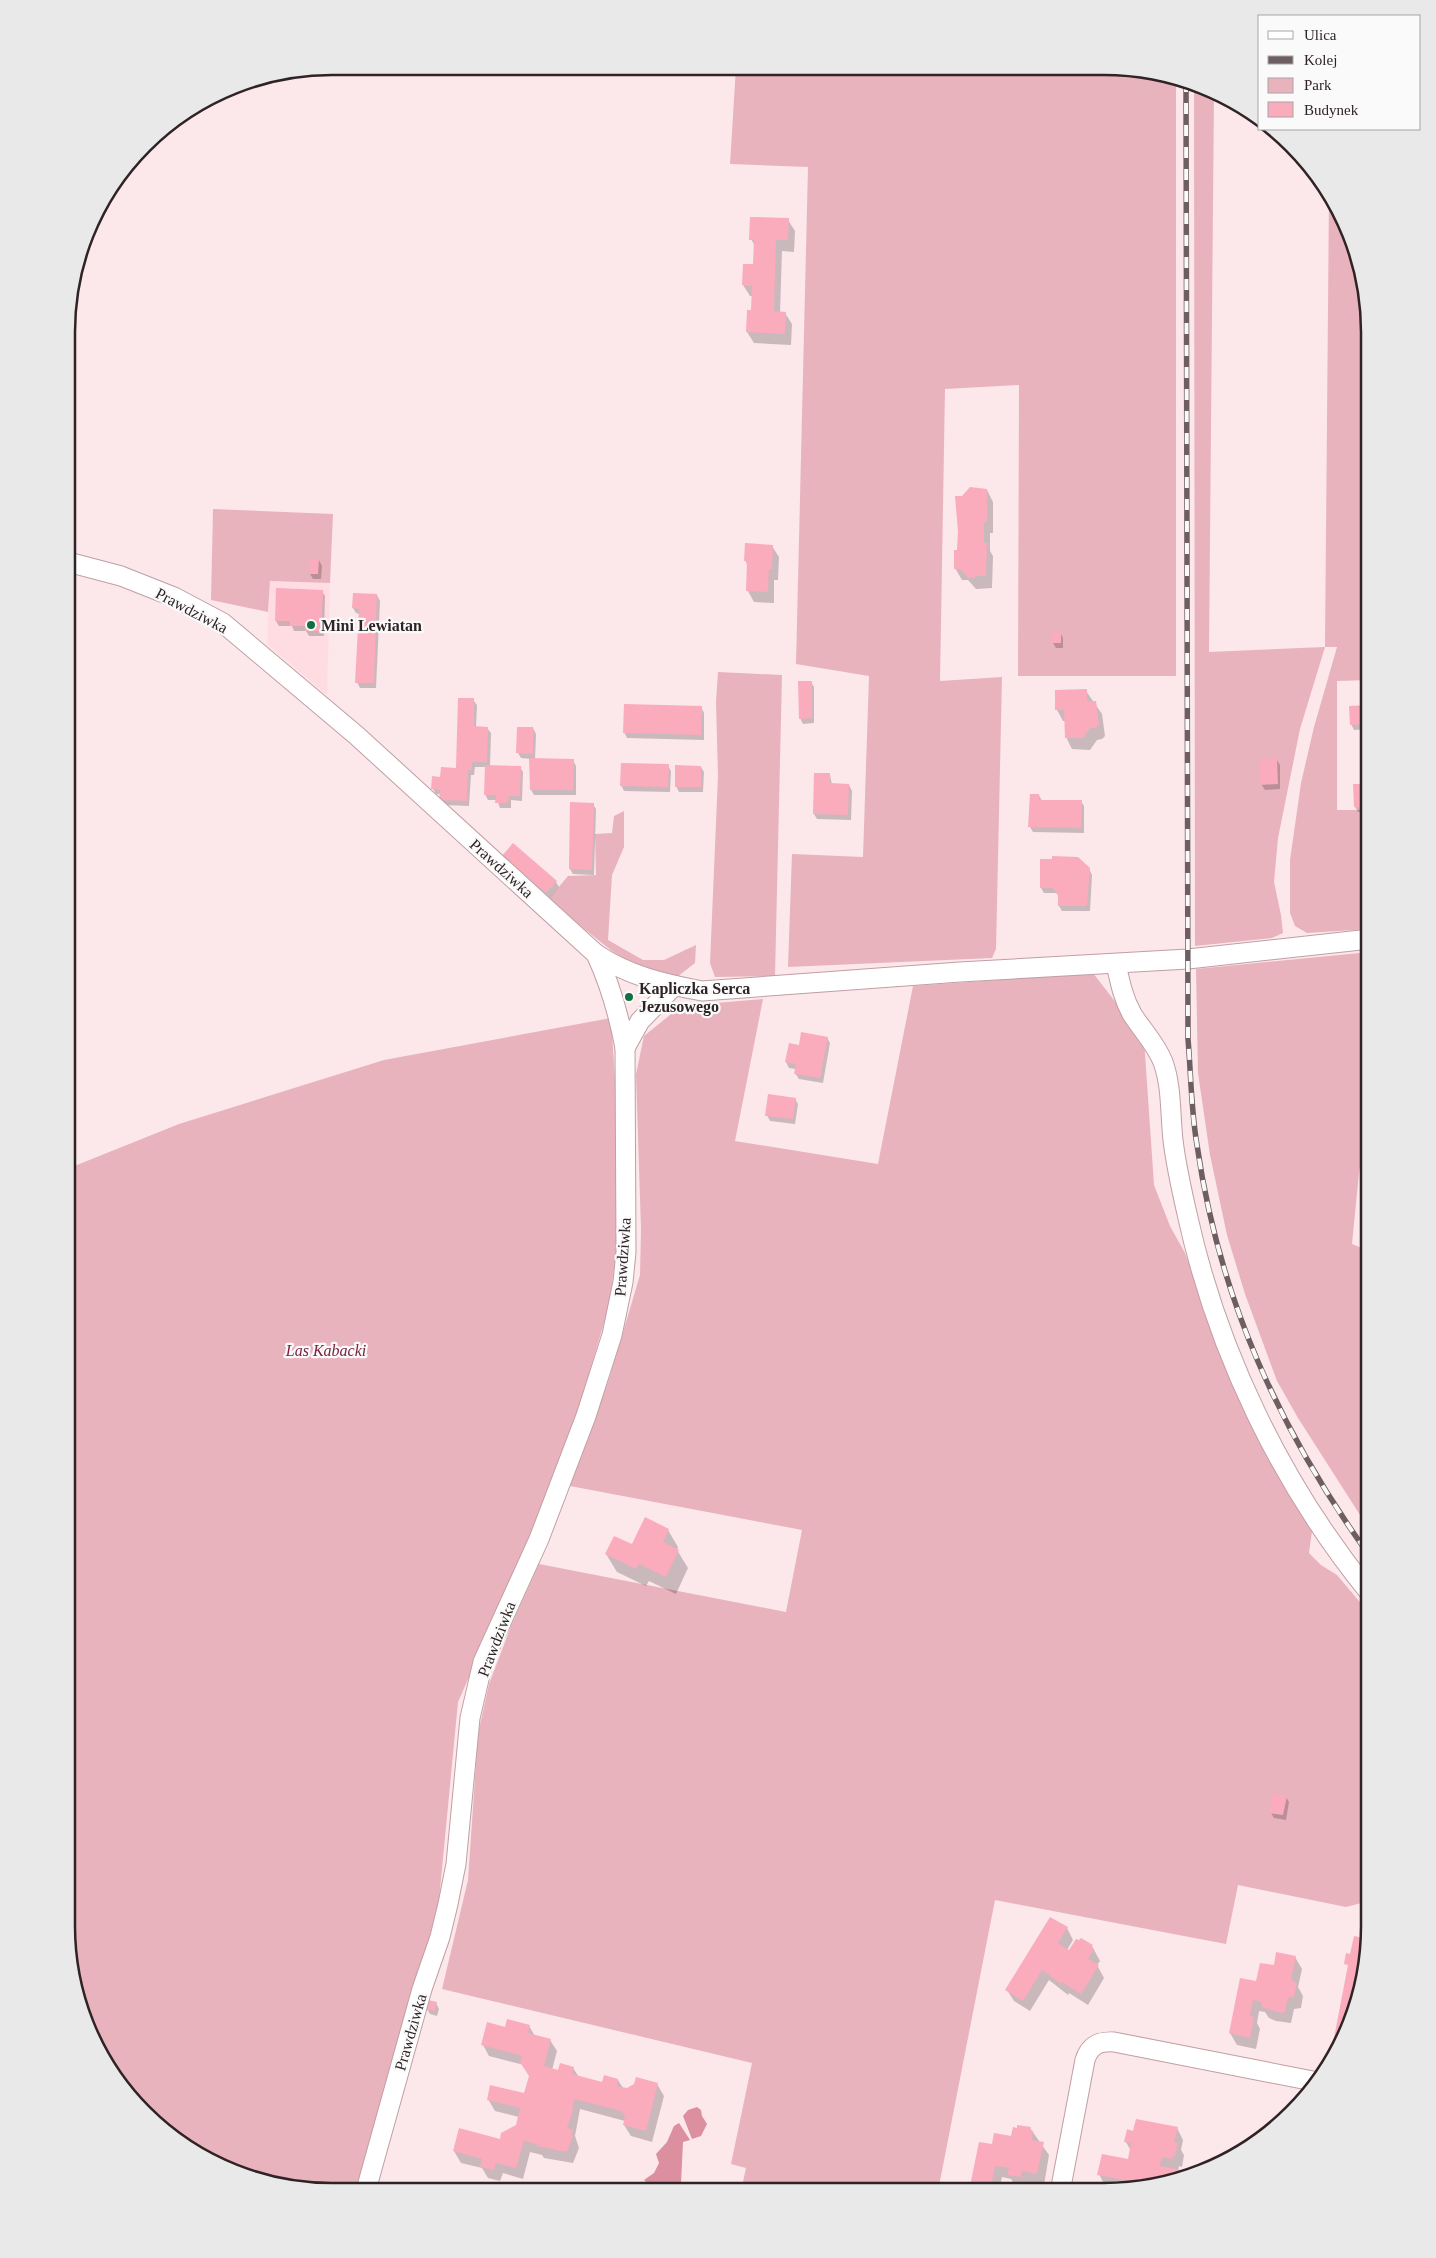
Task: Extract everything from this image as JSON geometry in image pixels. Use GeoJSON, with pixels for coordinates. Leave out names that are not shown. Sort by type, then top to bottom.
{"type":"FeatureCollection","features":[{"type":"Feature","properties":{"kind":"street","name":"Prawdziwka"},"geometry":{"type":"LineString","coordinates":[[75,564],[121,576],[174,597],[223,623],[356,735],[596,954],[606,974],[625,1048],[626,1252],[623,1282],[612,1335],[586,1416],[539,1539],[483,1662],[470,1718],[456,1864],[448,1904],[440,1938],[422,1989],[368,2183]]}},
{"type":"Feature","properties":{"kind":"street"},"geometry":{"type":"LineString","coordinates":[[596,954],[612,965],[633,974],[674,986],[702,991],[1009,969],[1188,959],[1361,940]]}},
{"type":"Feature","properties":{"kind":"street"},"geometry":{"type":"LineString","coordinates":[[1116,964],[1122,992],[1133,1014],[1150,1038],[1162,1061],[1170,1092],[1173,1140],[1182,1195],[1194,1246],[1241,1381],[1267,1434],[1298,1489],[1331,1542],[1361,1581]]}},
{"type":"Feature","properties":{"kind":"street"},"geometry":{"type":"LineString","coordinates":[[625,1048],[640,1021],[674,986]]}},
{"type":"Feature","properties":{"kind":"street"},"geometry":{"type":"LineString","coordinates":[[1062,2183],[1085,2060],[1087,2053],[1098,2043],[1114,2042],[1309,2080]]}},
{"type":"Feature","properties":{"kind":"shaded area"},"geometry":{"type":"Polygon","coordinates":[[[270,581],[330,583],[327,695],[267,644],[270,581]]]}},
{"type":"Feature","properties":{"kind":"shaded area"},"geometry":{"type":"Polygon","coordinates":[[[697,2107],[701,2110],[707,2124],[701,2136],[692,2139],[683,2116],[688,2110],[697,2107]]]}},
{"type":"Feature","properties":{"kind":"shaded area"},"geometry":{"type":"Polygon","coordinates":[[[679,2123],[690,2140],[683,2142],[681,2183],[647,2183],[644,2180],[654,2173],[659,2163],[656,2154],[667,2142],[674,2126],[679,2123]]]}},
{"type":"Feature","properties":{"kind":"green space"},"geometry":{"type":"Polygon","coordinates":[[[736,75],[1104,75],[1137,77],[1176,86],[1176,676],[1018,676],[1019,385],[945,389],[940,681],[1002,677],[996,949],[992,958],[788,967],[792,854],[863,857],[869,676],[796,664],[808,167],[730,164],[736,75]]]}},
{"type":"Feature","properties":{"kind":"green space"},"geometry":{"type":"Polygon","coordinates":[[[1194,92],[1214,100],[1209,652],[1325,647],[1300,729],[1278,838],[1274,882],[1283,933],[1272,938],[1195,946],[1194,92]]]}},
{"type":"Feature","properties":{"kind":"green space"},"geometry":{"type":"Polygon","coordinates":[[[1329,208],[1341,234],[1352,266],[1359,299],[1361,332],[1361,680],[1337,681],[1337,810],[1361,810],[1361,930],[1307,933],[1295,926],[1290,913],[1290,860],[1301,783],[1314,727],[1337,647],[1325,647],[1329,208]]]}},
{"type":"Feature","properties":{"kind":"green space"},"geometry":{"type":"Polygon","coordinates":[[[213,509],[333,514],[330,583],[270,581],[268,612],[211,600],[213,509]]]}},
{"type":"Feature","properties":{"kind":"green space"},"geometry":{"type":"Polygon","coordinates":[[[718,672],[782,675],[775,976],[715,977],[710,963],[718,776],[716,702],[718,672]]]}},
{"type":"Feature","properties":{"kind":"green space"},"geometry":{"type":"Polygon","coordinates":[[[624,811],[624,847],[612,875],[608,940],[643,960],[664,960],[696,945],[695,963],[677,977],[636,966],[612,951],[548,900],[568,876],[596,875],[595,834],[612,833],[614,816],[624,811]]]}},
{"type":"Feature","properties":{"kind":"green space"},"geometry":{"type":"Polygon","coordinates":[[[1361,953],[1361,1159],[1352,1244],[1361,1248],[1361,1516],[1298,1418],[1277,1381],[1245,1294],[1227,1235],[1210,1155],[1198,1073],[1196,969],[1361,953]]]}},
{"type":"Feature","properties":{"kind":"green space"},"geometry":{"type":"Polygon","coordinates":[[[1093,973],[1144,1039],[1154,1185],[1170,1226],[1185,1253],[1238,1396],[1253,1428],[1312,1531],[1309,1553],[1321,1565],[1337,1575],[1361,1604],[1361,1903],[1346,1907],[1238,1885],[1226,1944],[995,1900],[940,2183],[743,2183],[746,2168],[731,2164],[752,2063],[442,1989],[468,1880],[478,1734],[489,1684],[511,1626],[539,1564],[786,1612],[802,1530],[570,1486],[610,1376],[640,1275],[641,1229],[636,1074],[644,1036],[681,1006],[763,999],[735,1141],[878,1164],[913,986],[1093,973]]]}},
{"type":"Feature","properties":{"kind":"green space","name":"Las Kabacki"},"geometry":{"type":"Polygon","coordinates":[[[611,1018],[623,1202],[609,1306],[559,1474],[458,1702],[439,1900],[366,2183],[299,2181],[266,2174],[218,2156],[189,2140],[150,2108],[118,2069],[109,2054],[89,2008],[80,1976],[75,1926],[75,1166],[179,1124],[384,1060],[611,1018]]]}},
{"type":"Feature","properties":{"kind":"building"},"geometry":{"type":"Polygon","coordinates":[[[750,217],[789,218],[788,240],[776,240],[774,311],[786,312],[785,334],[746,332],[747,310],[751,310],[752,286],[742,285],[743,264],[753,264],[754,240],[749,240],[750,217]]]}},
{"type":"Feature","properties":{"kind":"building"},"geometry":{"type":"Polygon","coordinates":[[[970,487],[987,489],[987,522],[984,522],[984,543],[987,543],[986,576],[976,576],[974,578],[968,578],[960,569],[954,569],[954,550],[957,550],[958,532],[955,496],[962,496],[970,487]]]}},
{"type":"Feature","properties":{"kind":"building"},"geometry":{"type":"Polygon","coordinates":[[[745,543],[773,545],[772,569],[769,569],[768,592],[746,591],[747,561],[744,561],[745,543]]]}},
{"type":"Feature","properties":{"kind":"building"},"geometry":{"type":"Polygon","coordinates":[[[310,559],[319,559],[318,574],[309,574],[310,559]]]}},
{"type":"Feature","properties":{"kind":"building"},"geometry":{"type":"Polygon","coordinates":[[[276,588],[323,590],[321,631],[305,631],[305,626],[290,626],[290,621],[275,621],[276,588]]]}},
{"type":"Feature","properties":{"kind":"building"},"geometry":{"type":"Polygon","coordinates":[[[353,593],[377,594],[374,683],[355,683],[359,609],[352,608],[353,593]]]}},
{"type":"Feature","properties":{"kind":"building"},"geometry":{"type":"Polygon","coordinates":[[[1052,631],[1061,631],[1061,643],[1052,643],[1052,631]]]}},
{"type":"Feature","properties":{"kind":"building"},"geometry":{"type":"Polygon","coordinates":[[[798,681],[812,681],[812,718],[799,719],[798,681]]]}},
{"type":"Feature","properties":{"kind":"building"},"geometry":{"type":"Polygon","coordinates":[[[1087,689],[1087,701],[1096,701],[1099,724],[1096,728],[1090,728],[1083,738],[1065,738],[1064,710],[1055,710],[1055,690],[1087,689]]]}},
{"type":"Feature","properties":{"kind":"building"},"geometry":{"type":"Polygon","coordinates":[[[458,698],[474,698],[474,726],[488,727],[487,762],[472,762],[472,770],[468,770],[467,801],[439,800],[440,790],[431,789],[432,776],[440,777],[441,767],[456,768],[458,698]]]}},
{"type":"Feature","properties":{"kind":"building"},"geometry":{"type":"Polygon","coordinates":[[[624,704],[702,706],[701,735],[623,733],[624,704]]]}},
{"type":"Feature","properties":{"kind":"building"},"geometry":{"type":"Polygon","coordinates":[[[1361,705],[1361,724],[1350,725],[1349,706],[1361,705]]]}},
{"type":"Feature","properties":{"kind":"building"},"geometry":{"type":"Polygon","coordinates":[[[517,727],[533,727],[533,754],[516,753],[517,727]]]}},
{"type":"Feature","properties":{"kind":"building"},"geometry":{"type":"Polygon","coordinates":[[[529,758],[574,759],[573,790],[530,790],[529,758]]]}},
{"type":"Feature","properties":{"kind":"building"},"geometry":{"type":"Polygon","coordinates":[[[1277,758],[1278,784],[1260,785],[1260,759],[1277,758]]]}},
{"type":"Feature","properties":{"kind":"building"},"geometry":{"type":"Polygon","coordinates":[[[621,763],[669,764],[668,787],[620,786],[621,763]]]}},
{"type":"Feature","properties":{"kind":"building"},"geometry":{"type":"Polygon","coordinates":[[[485,765],[521,766],[520,796],[509,796],[508,803],[495,803],[496,795],[484,795],[485,765]]]}},
{"type":"Feature","properties":{"kind":"building"},"geometry":{"type":"Polygon","coordinates":[[[675,765],[701,766],[701,787],[675,787],[675,765]]]}},
{"type":"Feature","properties":{"kind":"building"},"geometry":{"type":"Polygon","coordinates":[[[814,773],[830,773],[830,783],[849,784],[848,815],[813,814],[814,773]]]}},
{"type":"Feature","properties":{"kind":"building"},"geometry":{"type":"Polygon","coordinates":[[[1353,784],[1361,784],[1361,807],[1354,807],[1353,784]]]}},
{"type":"Feature","properties":{"kind":"building"},"geometry":{"type":"Polygon","coordinates":[[[1030,794],[1039,794],[1039,800],[1082,800],[1081,828],[1028,827],[1030,794]]]}},
{"type":"Feature","properties":{"kind":"building"},"geometry":{"type":"Polygon","coordinates":[[[570,802],[594,803],[592,870],[569,869],[570,802]]]}},
{"type":"Feature","properties":{"kind":"building"},"geometry":{"type":"Polygon","coordinates":[[[513,843],[557,881],[546,893],[502,856],[513,843]]]}},
{"type":"Feature","properties":{"kind":"building"},"geometry":{"type":"Polygon","coordinates":[[[1052,856],[1078,857],[1090,868],[1087,906],[1058,906],[1058,894],[1052,888],[1040,888],[1040,859],[1052,859],[1052,856]]]}},
{"type":"Feature","properties":{"kind":"building"},"geometry":{"type":"Polygon","coordinates":[[[801,1032],[828,1037],[820,1078],[794,1074],[796,1064],[785,1062],[789,1043],[799,1045],[801,1032]]]}},
{"type":"Feature","properties":{"kind":"building"},"geometry":{"type":"Polygon","coordinates":[[[768,1094],[796,1098],[793,1119],[765,1116],[768,1094]]]}},
{"type":"Feature","properties":{"kind":"building"},"geometry":{"type":"Polygon","coordinates":[[[645,1517],[669,1529],[663,1542],[679,1550],[666,1577],[639,1564],[636,1569],[605,1554],[614,1536],[632,1544],[645,1517]]]}},
{"type":"Feature","properties":{"kind":"building"},"geometry":{"type":"Polygon","coordinates":[[[1273,1793],[1287,1796],[1283,1815],[1269,1813],[1273,1793]]]}},
{"type":"Feature","properties":{"kind":"building"},"geometry":{"type":"Polygon","coordinates":[[[1050,1917],[1068,1927],[1058,1943],[1069,1950],[1076,1939],[1079,1940],[1081,1938],[1093,1945],[1091,1947],[1094,1949],[1088,1959],[1099,1965],[1081,1994],[1062,1982],[1061,1984],[1042,1970],[1023,2001],[1005,1990],[1050,1917]]]}},
{"type":"Feature","properties":{"kind":"building"},"geometry":{"type":"Polygon","coordinates":[[[1354,1936],[1360,1937],[1359,1959],[1352,1992],[1333,2041],[1348,1965],[1344,1964],[1346,1953],[1350,1954],[1354,1936]]]}},
{"type":"Feature","properties":{"kind":"building"},"geometry":{"type":"Polygon","coordinates":[[[1276,1952],[1296,1956],[1291,1980],[1297,1983],[1294,1997],[1288,1998],[1285,2012],[1282,2013],[1261,2007],[1262,2002],[1253,2000],[1250,2016],[1254,2017],[1250,2038],[1229,2033],[1240,1978],[1256,1981],[1260,1963],[1274,1965],[1276,1952]]]}},
{"type":"Feature","properties":{"kind":"building"},"geometry":{"type":"Polygon","coordinates":[[[428,2000],[437,2002],[435,2011],[426,2009],[428,2000]]]}},
{"type":"Feature","properties":{"kind":"building"},"geometry":{"type":"Polygon","coordinates":[[[507,2019],[530,2025],[528,2033],[551,2039],[544,2066],[558,2070],[560,2063],[574,2067],[572,2074],[602,2082],[604,2075],[618,2079],[617,2086],[627,2088],[634,2084],[636,2077],[658,2083],[646,2131],[623,2125],[625,2117],[621,2111],[574,2099],[572,2114],[567,2128],[573,2130],[571,2135],[573,2136],[567,2152],[536,2146],[537,2144],[524,2141],[516,2168],[496,2163],[494,2170],[480,2167],[482,2159],[453,2151],[459,2128],[500,2139],[501,2133],[516,2125],[520,2108],[487,2100],[490,2085],[524,2093],[529,2076],[520,2062],[522,2056],[481,2045],[487,2022],[505,2027],[507,2019]]]}},
{"type":"Feature","properties":{"kind":"building"},"geometry":{"type":"Polygon","coordinates":[[[1136,2119],[1178,2127],[1174,2142],[1178,2143],[1175,2156],[1173,2155],[1172,2159],[1162,2157],[1160,2166],[1181,2171],[1154,2178],[1130,2181],[1097,2175],[1102,2154],[1128,2159],[1131,2143],[1124,2142],[1127,2129],[1133,2131],[1136,2119]]]}},
{"type":"Feature","properties":{"kind":"building"},"geometry":{"type":"Polygon","coordinates":[[[1017,2125],[1031,2127],[1030,2130],[1033,2131],[1032,2140],[1044,2142],[1037,2174],[1022,2171],[1021,2177],[1007,2175],[1009,2168],[995,2166],[992,2183],[971,2183],[979,2142],[992,2144],[994,2133],[1011,2136],[1013,2127],[1017,2128],[1017,2125]]]}},
{"type":"Feature","properties":{"kind":"railway"},"geometry":{"type":"LineString","coordinates":[[1186,89],[1188,1039],[1195,1132],[1207,1201],[1220,1256],[1237,1309],[1281,1411],[1307,1460],[1361,1543]]}},
{"type":"Feature","properties":{"kind":"place","name":"Mini Lewiatan"},"geometry":{"type":"Point","coordinates":[311,625]}},
{"type":"Feature","properties":{"kind":"place","name":"Kapliczka Serca Jezusowego"},"geometry":{"type":"Point","coordinates":[629,997]}}]}
